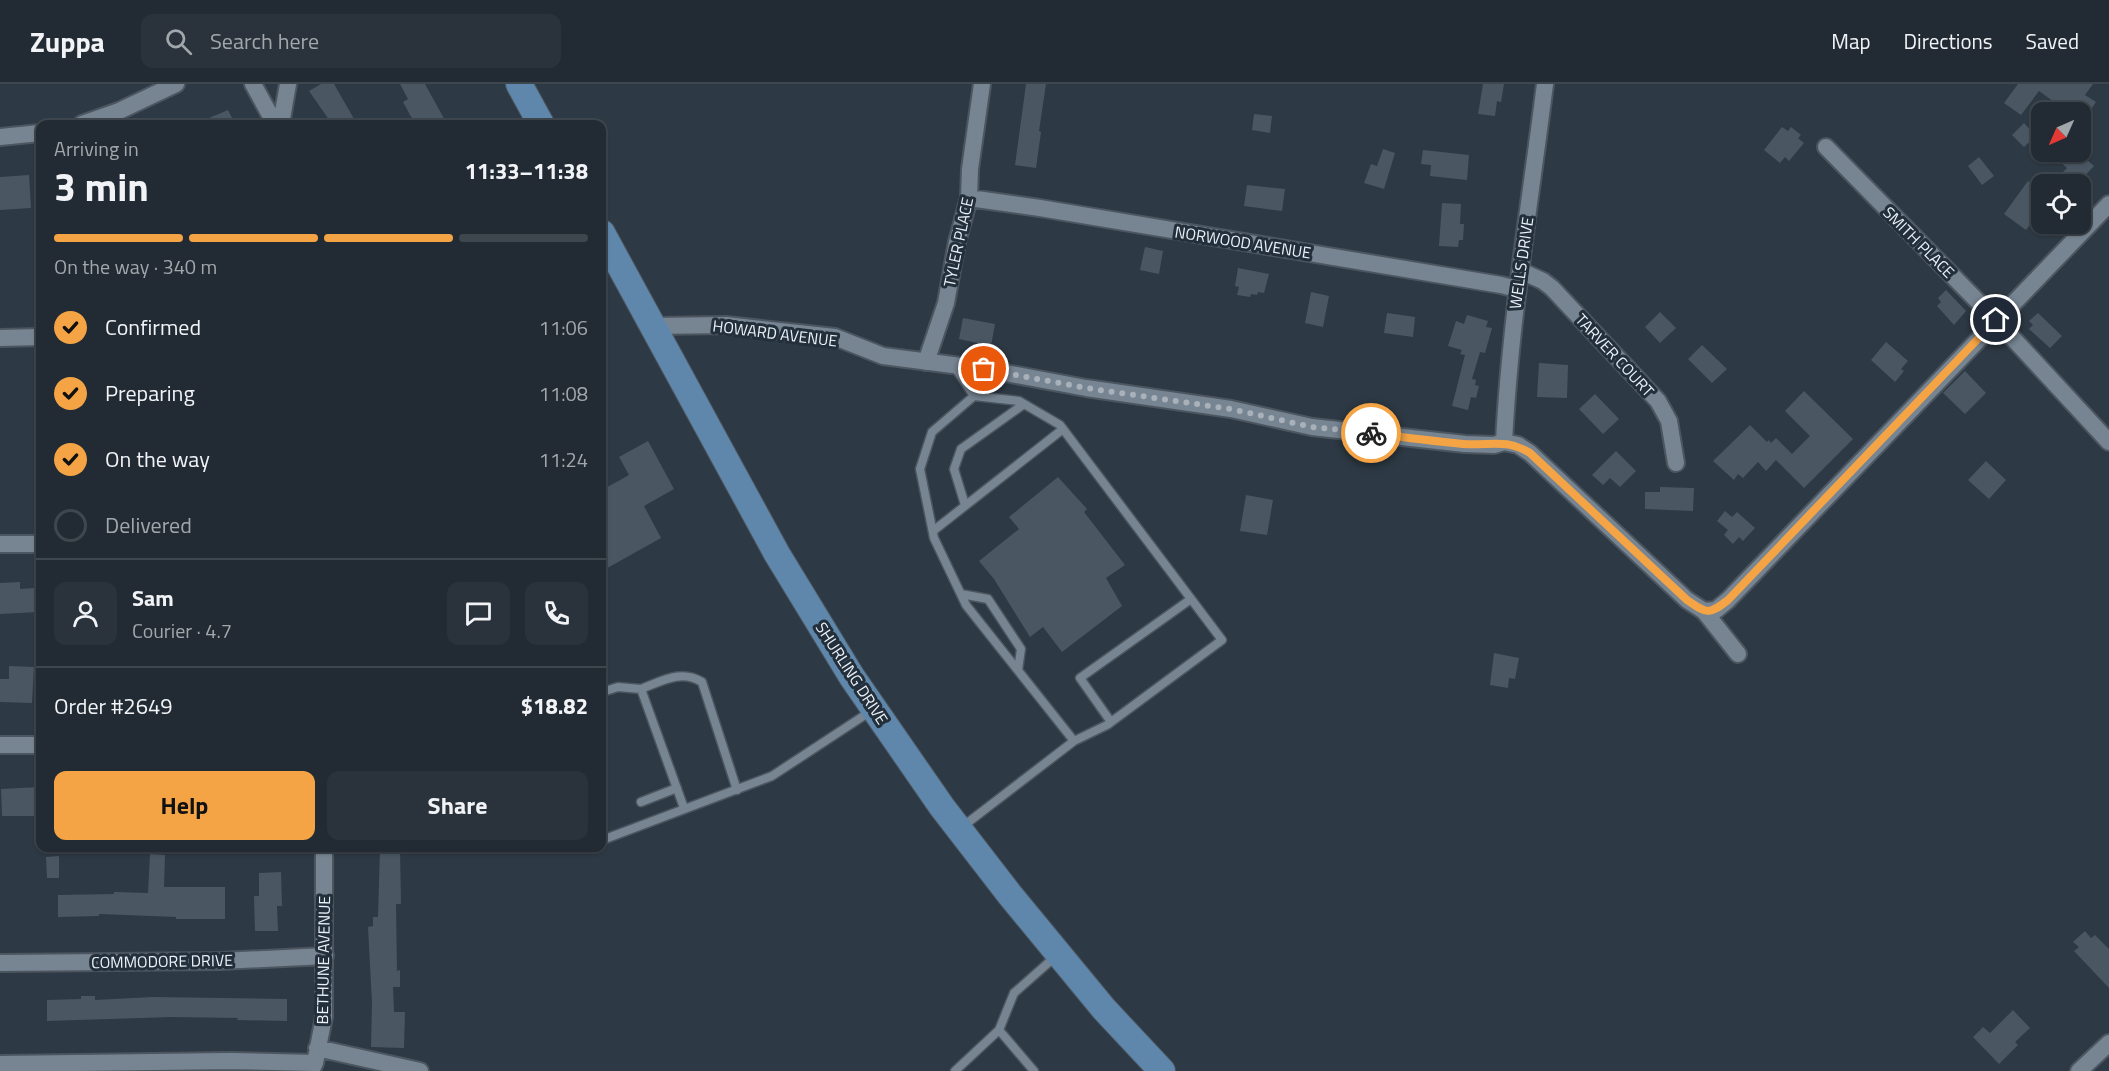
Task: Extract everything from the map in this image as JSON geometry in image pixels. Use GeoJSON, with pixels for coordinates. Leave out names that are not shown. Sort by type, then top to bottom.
{"type":"FeatureCollection","features":[{"type":"Feature","properties":{"kind":"main road"},"geometry":{"type":"LineString","coordinates":[[519,84],[537,120]]}},
{"type":"Feature","properties":{"kind":"main road","name":"SHURLING DRIVE"},"geometry":{"type":"LineString","coordinates":[[606,240],[777,554],[852,677],[959,829],[1010,895],[1104,1009],[1162,1071]]}},
{"type":"Feature","properties":{"kind":"street"},"geometry":{"type":"LineString","coordinates":[[93,120],[119,111],[176,84]]}},
{"type":"Feature","properties":{"kind":"street"},"geometry":{"type":"LineString","coordinates":[[253,84],[273,120]]}},
{"type":"Feature","properties":{"kind":"street"},"geometry":{"type":"LineString","coordinates":[[282,120],[288,84]]}},
{"type":"Feature","properties":{"kind":"street","name":"TYLER PLACE"},"geometry":{"type":"LineString","coordinates":[[927,362],[946,303],[957,242],[969,198],[970,169],[982,84]]}},
{"type":"Feature","properties":{"kind":"street","name":"WELLS DRIVE"},"geometry":{"type":"LineString","coordinates":[[1504,442],[1517,289],[1545,84]]}},
{"type":"Feature","properties":{"kind":"street"},"geometry":{"type":"LineString","coordinates":[[0,137],[36,133]]}},
{"type":"Feature","properties":{"kind":"street","name":"SMITH PLACE"},"geometry":{"type":"LineString","coordinates":[[1826,147],[1996,320],[2109,442]]}},
{"type":"Feature","properties":{"kind":"street","name":"NORWOOD AVENUE"},"geometry":{"type":"LineString","coordinates":[[969,198],[1478,280],[1517,289]]}},
{"type":"Feature","properties":{"kind":"street"},"geometry":{"type":"LineString","coordinates":[[1704,612],[1716,610],[1728,600],[2109,204]]}},
{"type":"Feature","properties":{"kind":"street","name":"TARVER COURT"},"geometry":{"type":"LineString","coordinates":[[1521,271],[1543,281],[1552,288],[1658,400],[1669,421],[1676,463]]}},
{"type":"Feature","properties":{"kind":"street","name":"HOWARD AVENUE"},"geometry":{"type":"LineString","coordinates":[[653,326],[726,325],[835,337],[883,356],[1231,409],[1312,427],[1465,444],[1494,445],[1504,442],[1518,445],[1530,453],[1687,600],[1704,612],[1738,654]]}},
{"type":"Feature","properties":{"kind":"street"},"geometry":{"type":"LineString","coordinates":[[0,338],[36,337]]}},
{"type":"Feature","properties":{"kind":"street"},"geometry":{"type":"LineString","coordinates":[[0,544],[36,544]]}},
{"type":"Feature","properties":{"kind":"street"},"geometry":{"type":"LineString","coordinates":[[0,746],[36,745]]}},
{"type":"Feature","properties":{"kind":"street","name":"BETHUNE AVENUE"},"geometry":{"type":"LineString","coordinates":[[314,1060],[324,1017],[324,852]]}},
{"type":"Feature","properties":{"kind":"street","name":"COMMODORE DRIVE"},"geometry":{"type":"LineString","coordinates":[[0,963],[221,961],[325,956]]}},
{"type":"Feature","properties":{"kind":"street"},"geometry":{"type":"LineString","coordinates":[[2079,1071],[2109,1043]]}},
{"type":"Feature","properties":{"kind":"street"},"geometry":{"type":"LineString","coordinates":[[0,1064],[314,1060],[420,1071]]}},
{"type":"Feature","properties":{"kind":"lane"},"geometry":{"type":"LineString","coordinates":[[953,365],[974,396]]}},
{"type":"Feature","properties":{"kind":"lane"},"geometry":{"type":"LineString","coordinates":[[959,829],[1074,741],[1111,722],[1222,640],[1060,425],[1019,401],[974,396],[932,432],[920,469],[934,538],[966,605],[1074,741]]}},
{"type":"Feature","properties":{"kind":"lane"},"geometry":{"type":"LineString","coordinates":[[965,506],[954,469],[961,449],[1024,404]]}},
{"type":"Feature","properties":{"kind":"lane"},"geometry":{"type":"LineString","coordinates":[[933,531],[1063,429]]}},
{"type":"Feature","properties":{"kind":"lane"},"geometry":{"type":"LineString","coordinates":[[961,594],[988,599],[1021,649],[1018,670]]}},
{"type":"Feature","properties":{"kind":"lane"},"geometry":{"type":"LineString","coordinates":[[1111,722],[1080,678],[1191,599]]}},
{"type":"Feature","properties":{"kind":"lane"},"geometry":{"type":"LineString","coordinates":[[606,692],[618,687],[641,689],[682,675],[694,677],[702,682],[737,790]]}},
{"type":"Feature","properties":{"kind":"lane"},"geometry":{"type":"LineString","coordinates":[[641,689],[684,808]]}},
{"type":"Feature","properties":{"kind":"lane"},"geometry":{"type":"LineString","coordinates":[[606,838],[772,776],[874,709]]}},
{"type":"Feature","properties":{"kind":"lane"},"geometry":{"type":"LineString","coordinates":[[641,802],[677,788]]}},
{"type":"Feature","properties":{"kind":"lane"},"geometry":{"type":"LineString","coordinates":[[955,1071],[999,1030],[1014,993],[1058,954]]}},
{"type":"Feature","properties":{"kind":"lane"},"geometry":{"type":"LineString","coordinates":[[999,1030],[1034,1071]]}},
{"type":"Feature","properties":{"kind":"building"},"geometry":{"type":"Polygon","coordinates":[[[321,84],[334,84],[355,120],[329,120],[309,91],[321,84]]]}},
{"type":"Feature","properties":{"kind":"building"},"geometry":{"type":"Polygon","coordinates":[[[400,84],[425,84],[445,120],[413,120],[403,102],[408,99],[400,84]]]}},
{"type":"Feature","properties":{"kind":"building"},"geometry":{"type":"Polygon","coordinates":[[[1026,84],[1046,84],[1036,168],[1015,165],[1026,84]]]}},
{"type":"Feature","properties":{"kind":"building"},"geometry":{"type":"Polygon","coordinates":[[[1483,84],[1504,84],[1501,102],[1497,101],[1495,116],[1478,114],[1483,84]]]}},
{"type":"Feature","properties":{"kind":"building"},"geometry":{"type":"Polygon","coordinates":[[[2018,84],[2093,84],[2085,95],[2096,102],[2091,109],[2091,102],[2054,102],[2039,91],[2021,115],[2004,103],[2018,84]]]}},
{"type":"Feature","properties":{"kind":"building"},"geometry":{"type":"Polygon","coordinates":[[[228,110],[233,120],[204,120],[228,110]]]}},
{"type":"Feature","properties":{"kind":"building"},"geometry":{"type":"Polygon","coordinates":[[[1254,114],[1272,116],[1270,133],[1252,130],[1254,114]]]}},
{"type":"Feature","properties":{"kind":"building"},"geometry":{"type":"Polygon","coordinates":[[[2024,123],[2031,131],[2031,141],[2024,147],[2012,135],[2024,123]]]}},
{"type":"Feature","properties":{"kind":"building"},"geometry":{"type":"Polygon","coordinates":[[[1782,127],[1788,131],[1791,127],[1801,135],[1798,138],[1804,143],[1789,161],[1785,157],[1780,163],[1764,150],[1782,127]]]}},
{"type":"Feature","properties":{"kind":"building"},"geometry":{"type":"Polygon","coordinates":[[[1383,149],[1395,153],[1384,189],[1364,183],[1371,164],[1377,166],[1383,149]]]}},
{"type":"Feature","properties":{"kind":"building"},"geometry":{"type":"Polygon","coordinates":[[[1423,150],[1469,155],[1467,180],[1430,176],[1431,165],[1421,164],[1423,150]]]}},
{"type":"Feature","properties":{"kind":"building"},"geometry":{"type":"Polygon","coordinates":[[[1979,157],[1994,176],[1982,185],[1968,166],[1979,157]]]}},
{"type":"Feature","properties":{"kind":"building"},"geometry":{"type":"Polygon","coordinates":[[[2060,162],[2089,162],[2094,166],[2086,174],[2061,174],[2067,168],[2060,162]]]}},
{"type":"Feature","properties":{"kind":"building"},"geometry":{"type":"Polygon","coordinates":[[[29,175],[31,208],[0,210],[0,177],[29,175]]]}},
{"type":"Feature","properties":{"kind":"building"},"geometry":{"type":"Polygon","coordinates":[[[2028,181],[2031,183],[2031,223],[2026,230],[2004,214],[2028,181]]]}},
{"type":"Feature","properties":{"kind":"building"},"geometry":{"type":"Polygon","coordinates":[[[1247,185],[1285,189],[1282,211],[1244,206],[1247,185]]]}},
{"type":"Feature","properties":{"kind":"building"},"geometry":{"type":"Polygon","coordinates":[[[1442,203],[1461,204],[1460,224],[1464,224],[1463,240],[1459,240],[1458,247],[1439,246],[1442,203]]]}},
{"type":"Feature","properties":{"kind":"building"},"geometry":{"type":"Polygon","coordinates":[[[1145,247],[1163,251],[1159,274],[1140,270],[1145,247]]]}},
{"type":"Feature","properties":{"kind":"building"},"geometry":{"type":"Polygon","coordinates":[[[1238,268],[1269,274],[1264,293],[1251,294],[1250,297],[1237,295],[1239,287],[1235,286],[1238,268]]]}},
{"type":"Feature","properties":{"kind":"building"},"geometry":{"type":"Polygon","coordinates":[[[1946,290],[1966,311],[1954,325],[1937,306],[1941,302],[1938,298],[1946,290]]]}},
{"type":"Feature","properties":{"kind":"building"},"geometry":{"type":"Polygon","coordinates":[[[1311,292],[1329,296],[1323,327],[1305,323],[1311,292]]]}},
{"type":"Feature","properties":{"kind":"building"},"geometry":{"type":"Polygon","coordinates":[[[1660,312],[1676,328],[1660,343],[1645,327],[1660,312]]]}},
{"type":"Feature","properties":{"kind":"building"},"geometry":{"type":"Polygon","coordinates":[[[1387,313],[1415,317],[1413,337],[1384,333],[1387,313]]]}},
{"type":"Feature","properties":{"kind":"building"},"geometry":{"type":"Polygon","coordinates":[[[2038,313],[2062,336],[2050,348],[2029,329],[2033,325],[2029,321],[2038,313]]]}},
{"type":"Feature","properties":{"kind":"building"},"geometry":{"type":"Polygon","coordinates":[[[1467,315],[1488,321],[1486,327],[1492,328],[1485,353],[1480,352],[1472,379],[1476,380],[1475,385],[1479,386],[1476,398],[1471,397],[1468,410],[1452,406],[1465,355],[1460,354],[1462,350],[1448,346],[1456,321],[1464,324],[1467,315]]]}},
{"type":"Feature","properties":{"kind":"building"},"geometry":{"type":"Polygon","coordinates":[[[963,318],[995,324],[991,346],[959,339],[963,318]]]}},
{"type":"Feature","properties":{"kind":"building"},"geometry":{"type":"Polygon","coordinates":[[[1886,342],[1908,361],[1901,369],[1904,371],[1895,382],[1871,360],[1886,342]]]}},
{"type":"Feature","properties":{"kind":"building"},"geometry":{"type":"Polygon","coordinates":[[[1702,345],[1727,369],[1712,383],[1688,359],[1702,345]]]}},
{"type":"Feature","properties":{"kind":"building"},"geometry":{"type":"Polygon","coordinates":[[[1539,363],[1568,365],[1567,398],[1537,397],[1539,363]]]}},
{"type":"Feature","properties":{"kind":"building"},"geometry":{"type":"Polygon","coordinates":[[[1965,371],[1986,393],[1965,414],[1943,393],[1965,371]]]}},
{"type":"Feature","properties":{"kind":"building"},"geometry":{"type":"Polygon","coordinates":[[[1804,391],[1853,439],[1804,488],[1776,460],[1766,471],[1758,462],[1743,478],[1738,474],[1734,480],[1713,461],[1750,425],[1767,442],[1769,440],[1771,443],[1776,438],[1792,454],[1810,436],[1785,411],[1804,391]]]}},
{"type":"Feature","properties":{"kind":"building"},"geometry":{"type":"Polygon","coordinates":[[[1595,394],[1619,419],[1603,434],[1579,409],[1595,394]]]}},
{"type":"Feature","properties":{"kind":"building"},"geometry":{"type":"Polygon","coordinates":[[[648,441],[674,489],[644,506],[661,538],[606,569],[606,488],[629,475],[619,457],[648,441]]]}},
{"type":"Feature","properties":{"kind":"building"},"geometry":{"type":"Polygon","coordinates":[[[1616,451],[1636,471],[1620,487],[1610,478],[1603,485],[1592,475],[1616,451]]]}},
{"type":"Feature","properties":{"kind":"building"},"geometry":{"type":"Polygon","coordinates":[[[1986,461],[2006,480],[1989,499],[1968,480],[1986,461]]]}},
{"type":"Feature","properties":{"kind":"building"},"geometry":{"type":"Polygon","coordinates":[[[1058,477],[1087,509],[1084,512],[1125,565],[1106,578],[1122,606],[1062,652],[1043,627],[1030,637],[994,579],[979,561],[1019,529],[1009,517],[1058,477]]]}},
{"type":"Feature","properties":{"kind":"building"},"geometry":{"type":"Polygon","coordinates":[[[1660,487],[1694,488],[1693,511],[1645,509],[1645,492],[1660,492],[1660,487]]]}},
{"type":"Feature","properties":{"kind":"building"},"geometry":{"type":"Polygon","coordinates":[[[1246,495],[1273,500],[1267,535],[1240,531],[1246,495]]]}},
{"type":"Feature","properties":{"kind":"building"},"geometry":{"type":"Polygon","coordinates":[[[1725,511],[1732,517],[1737,512],[1755,528],[1743,541],[1739,537],[1733,544],[1724,535],[1728,530],[1717,521],[1725,511]]]}},
{"type":"Feature","properties":{"kind":"building"},"geometry":{"type":"Polygon","coordinates":[[[20,582],[20,589],[35,588],[36,612],[0,614],[0,583],[20,582]]]}},
{"type":"Feature","properties":{"kind":"building"},"geometry":{"type":"Polygon","coordinates":[[[1494,653],[1519,658],[1515,679],[1509,678],[1508,688],[1490,685],[1494,653]]]}},
{"type":"Feature","properties":{"kind":"building"},"geometry":{"type":"Polygon","coordinates":[[[9,666],[34,667],[32,703],[0,702],[0,679],[9,679],[9,666]]]}},
{"type":"Feature","properties":{"kind":"building"},"geometry":{"type":"Polygon","coordinates":[[[36,787],[36,816],[2,816],[1,789],[36,787]]]}},
{"type":"Feature","properties":{"kind":"building"},"geometry":{"type":"Polygon","coordinates":[[[380,852],[400,852],[401,904],[396,904],[397,971],[400,970],[400,987],[393,987],[394,1012],[405,1012],[404,1048],[371,1047],[372,1003],[368,927],[373,926],[373,917],[378,917],[380,852]]]}},
{"type":"Feature","properties":{"kind":"building"},"geometry":{"type":"Polygon","coordinates":[[[150,854],[165,855],[164,887],[225,887],[225,919],[176,919],[176,917],[99,914],[99,916],[58,917],[58,895],[148,893],[150,854]]]}},
{"type":"Feature","properties":{"kind":"building"},"geometry":{"type":"Polygon","coordinates":[[[59,856],[59,878],[47,878],[46,857],[59,856]]]}},
{"type":"Feature","properties":{"kind":"building"},"geometry":{"type":"Polygon","coordinates":[[[281,872],[282,906],[277,906],[278,931],[255,931],[254,896],[259,896],[259,873],[281,872]]]}},
{"type":"Feature","properties":{"kind":"building"},"geometry":{"type":"Polygon","coordinates":[[[2085,931],[2091,938],[2095,935],[2109,949],[2109,988],[2074,951],[2079,947],[2073,942],[2085,931]]]}},
{"type":"Feature","properties":{"kind":"building"},"geometry":{"type":"Polygon","coordinates":[[[81,996],[95,996],[95,1000],[153,997],[287,999],[287,1021],[172,1017],[47,1021],[47,1000],[81,999],[81,996]]]}},
{"type":"Feature","properties":{"kind":"building"},"geometry":{"type":"Polygon","coordinates":[[[2013,1010],[2030,1028],[2015,1042],[2018,1045],[1999,1064],[1973,1037],[1983,1027],[1990,1033],[2013,1010]]]}},
{"type":"Feature","properties":{"kind":"way so far"},"geometry":{"type":"LineString","coordinates":[[984,369],[1086,388],[1231,409],[1312,427],[1371,433]]}},
{"type":"Feature","properties":{"kind":"route"},"geometry":{"type":"LineString","coordinates":[[1371,433],[1465,444],[1494,445],[1504,442],[1518,445],[1530,453],[1687,600],[1704,612],[1711,612],[1728,600],[1996,320]]}}]}
